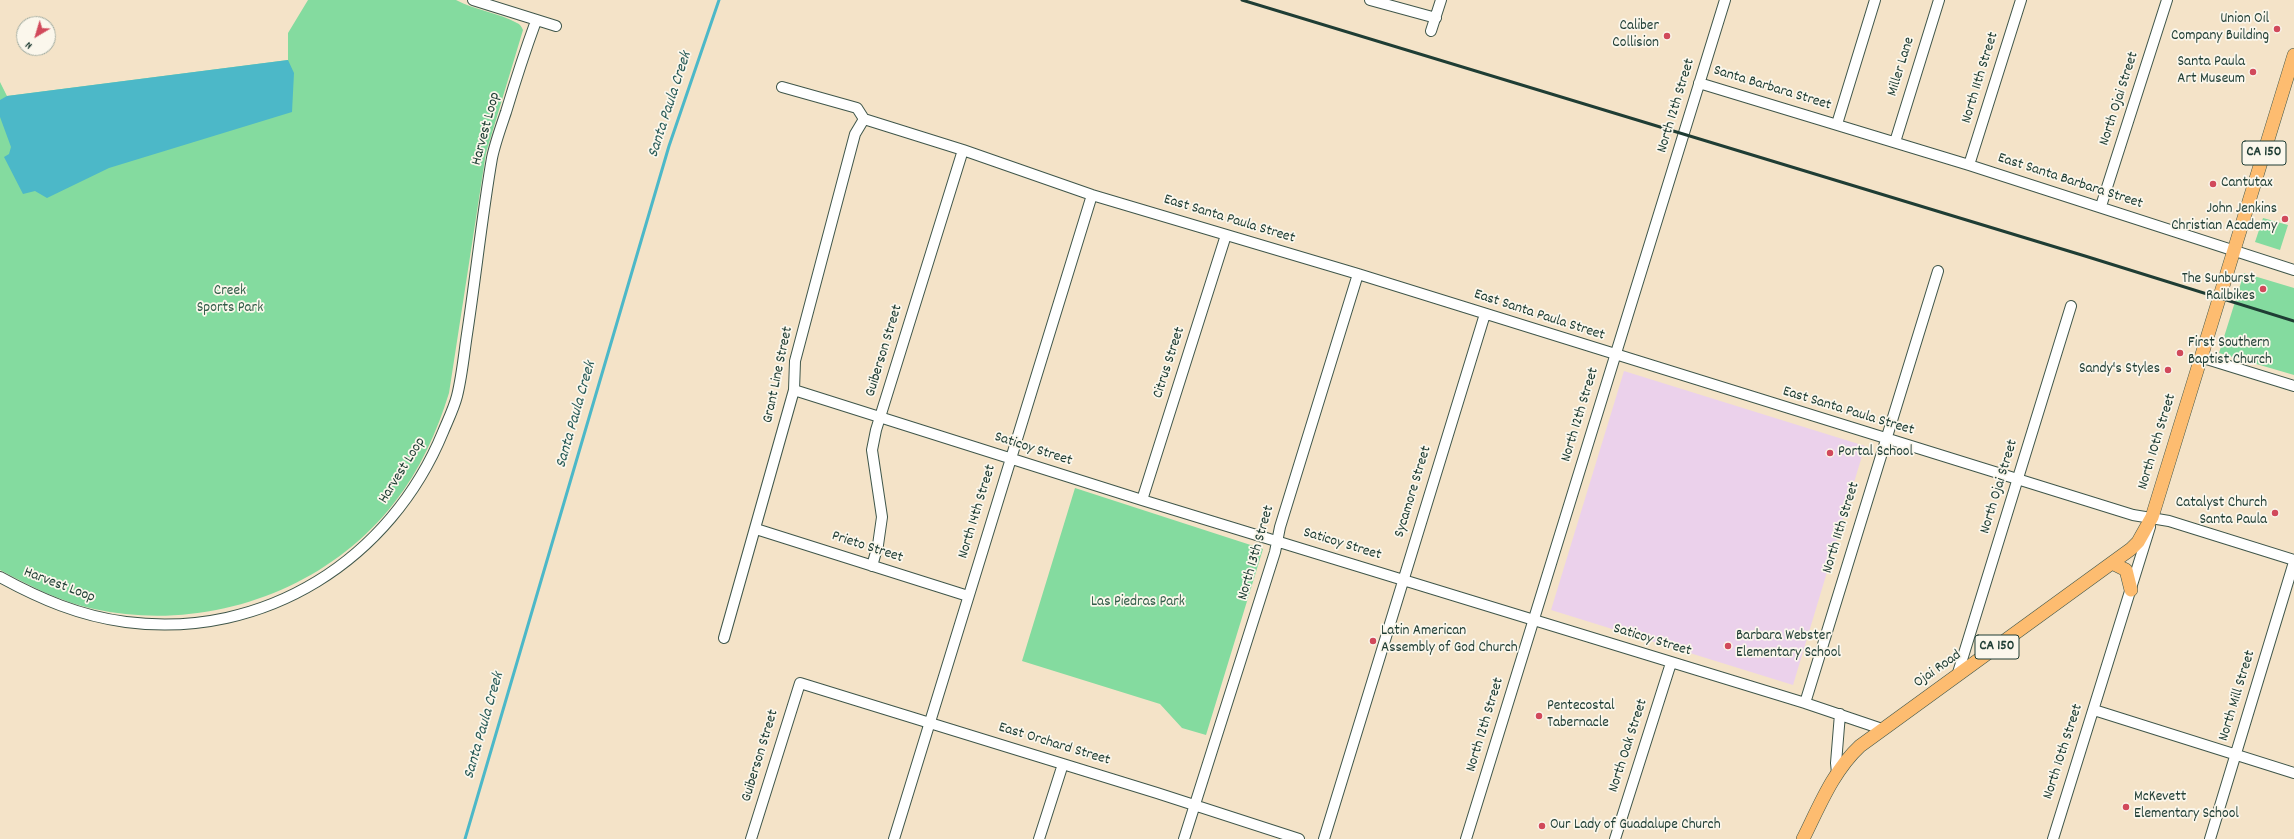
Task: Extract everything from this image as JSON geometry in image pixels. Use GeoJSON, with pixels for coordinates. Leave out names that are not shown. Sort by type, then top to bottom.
{"type":"FeatureCollection","features":[{"type":"Feature","properties":{"kind":"main road","name":"North 10th Street"},"geometry":{"type":"LineString","coordinates":[[2152,517],[2294,54]]}},
{"type":"Feature","properties":{"kind":"main road","name":"Ojai Road"},"geometry":{"type":"LineString","coordinates":[[1803,839],[1848,757],[1882,729],[2112,563],[2138,542],[2152,517]]}},
{"type":"Feature","properties":{"kind":"main road"},"geometry":{"type":"LineString","coordinates":[[2112,563],[2126,570],[2131,590]]}},
{"type":"Feature","properties":{"kind":"street"},"geometry":{"type":"LineString","coordinates":[[473,0],[536,21],[556,26]]}},
{"type":"Feature","properties":{"kind":"street"},"geometry":{"type":"LineString","coordinates":[[1370,0],[1436,18]]}},
{"type":"Feature","properties":{"kind":"street"},"geometry":{"type":"LineString","coordinates":[[1431,31],[1441,0]]}},
{"type":"Feature","properties":{"kind":"street","name":"North 12th Street"},"geometry":{"type":"LineString","coordinates":[[1466,839],[1725,0]]}},
{"type":"Feature","properties":{"kind":"street"},"geometry":{"type":"LineString","coordinates":[[1837,124],[1875,0]]}},
{"type":"Feature","properties":{"kind":"street","name":"Miller Lane"},"geometry":{"type":"LineString","coordinates":[[1895,142],[1939,0]]}},
{"type":"Feature","properties":{"kind":"street","name":"North 11th Street"},"geometry":{"type":"LineString","coordinates":[[1969,165],[2021,0]]}},
{"type":"Feature","properties":{"kind":"street","name":"North Ojai Street"},"geometry":{"type":"LineString","coordinates":[[2101,206],[2167,0]]}},
{"type":"Feature","properties":{"kind":"street","name":"Harvest Loop"},"geometry":{"type":"LineString","coordinates":[[0,578],[31,594],[84,614],[140,623],[194,623],[217,620],[256,610],[300,591],[337,568],[376,535],[401,506],[424,471],[439,443],[457,396],[492,155],[536,21]]}},
{"type":"Feature","properties":{"kind":"street","name":"Santa Barbara Street"},"geometry":{"type":"LineString","coordinates":[[1699,83],[1837,124]]}},
{"type":"Feature","properties":{"kind":"street","name":"East Santa Paula Street"},"geometry":{"type":"LineString","coordinates":[[782,87],[857,108],[864,119],[963,150],[1092,195],[1358,274],[2018,480],[2133,515],[2152,517],[2294,561]]}},
{"type":"Feature","properties":{"kind":"street","name":"Grant Line Street"},"geometry":{"type":"LineString","coordinates":[[724,638],[794,390],[797,354],[855,134],[864,119]]}},
{"type":"Feature","properties":{"kind":"street","name":"East Santa Barbara Street"},"geometry":{"type":"LineString","coordinates":[[1837,124],[2101,206],[2294,270]]}},
{"type":"Feature","properties":{"kind":"street","name":"Guiberson Street"},"geometry":{"type":"LineString","coordinates":[[872,566],[878,545],[882,517],[872,450],[880,417],[963,150]]}},
{"type":"Feature","properties":{"kind":"street","name":"North 14th Street"},"geometry":{"type":"LineString","coordinates":[[894,839],[1092,195]]}},
{"type":"Feature","properties":{"kind":"street","name":"Citrus Street"},"geometry":{"type":"LineString","coordinates":[[1142,500],[1226,235]]}},
{"type":"Feature","properties":{"kind":"street","name":"North 11th Street"},"geometry":{"type":"LineString","coordinates":[[1804,703],[1938,271]]}},
{"type":"Feature","properties":{"kind":"street","name":"North 13th Street"},"geometry":{"type":"LineString","coordinates":[[1184,839],[1358,274]]}},
{"type":"Feature","properties":{"kind":"street","name":"North Ojai Street"},"geometry":{"type":"LineString","coordinates":[[1957,676],[2071,306]]}},
{"type":"Feature","properties":{"kind":"street","name":"Sycamore Street"},"geometry":{"type":"LineString","coordinates":[[1324,839],[1485,314]]}},
{"type":"Feature","properties":{"kind":"street"},"geometry":{"type":"LineString","coordinates":[[2200,357],[2294,386]]}},
{"type":"Feature","properties":{"kind":"street","name":"Saticoy Street"},"geometry":{"type":"LineString","coordinates":[[794,390],[1142,500],[1840,714],[1882,729]]}},
{"type":"Feature","properties":{"kind":"street","name":"North 10th Street"},"geometry":{"type":"LineString","coordinates":[[2053,839],[2149,533],[2152,517]]}},
{"type":"Feature","properties":{"kind":"street","name":"Prieto Street"},"geometry":{"type":"LineString","coordinates":[[756,529],[968,596]]}},
{"type":"Feature","properties":{"kind":"street","name":"North Mill Street"},"geometry":{"type":"LineString","coordinates":[[2210,839],[2294,561]]}},
{"type":"Feature","properties":{"kind":"street","name":"North Oak Street"},"geometry":{"type":"LineString","coordinates":[[1615,839],[1671,663]]}},
{"type":"Feature","properties":{"kind":"street","name":"Guiberson Street"},"geometry":{"type":"LineString","coordinates":[[751,839],[800,683]]}},
{"type":"Feature","properties":{"kind":"street","name":"East Orchard Street"},"geometry":{"type":"LineString","coordinates":[[800,683],[930,722],[1298,839]]}},
{"type":"Feature","properties":{"kind":"street"},"geometry":{"type":"LineString","coordinates":[[2094,710],[2294,773]]}},
{"type":"Feature","properties":{"kind":"street"},"geometry":{"type":"LineString","coordinates":[[1838,773],[1836,763],[1840,714]]}},
{"type":"Feature","properties":{"kind":"street"},"geometry":{"type":"LineString","coordinates":[[1039,839],[1063,764]]}},
{"type":"Feature","properties":{"kind":"shaded area"},"geometry":{"type":"Polygon","coordinates":[[[1624,371],[1865,446],[1793,685],[1551,610],[1624,371]]]}},
{"type":"Feature","properties":{"kind":"green space","name":"Creek Sports Park"},"geometry":{"type":"Polygon","coordinates":[[[308,0],[456,0],[519,24],[523,30],[486,153],[449,393],[427,450],[412,477],[394,503],[366,534],[333,560],[298,582],[259,598],[219,609],[178,615],[136,615],[94,609],[46,593],[0,570],[0,82],[7,96],[288,60],[288,33],[308,0]]]}},
{"type":"Feature","properties":{"kind":"green space"},"geometry":{"type":"Polygon","coordinates":[[[2263,218],[2288,225],[2280,250],[2255,242],[2263,218]]]}},
{"type":"Feature","properties":{"kind":"green space"},"geometry":{"type":"Polygon","coordinates":[[[2244,273],[2294,288],[2294,375],[2219,353],[2244,273]]]}},
{"type":"Feature","properties":{"kind":"green space","name":"Las Piedras Park"},"geometry":{"type":"Polygon","coordinates":[[[1075,488],[1263,549],[1206,735],[1182,728],[1160,704],[1022,661],[1075,488]]]}},
{"type":"Feature","properties":{"kind":"water"},"geometry":{"type":"Polygon","coordinates":[[[288,60],[294,73],[292,112],[109,168],[47,198],[35,191],[23,194],[4,157],[9,154],[11,147],[0,117],[0,100],[7,96],[288,60]]]}},
{"type":"Feature","properties":{"kind":"waterway","name":"Santa Paula Creek"},"geometry":{"type":"LineString","coordinates":[[465,839],[669,146],[719,0]]}},
{"type":"Feature","properties":{"kind":"railway"},"geometry":{"type":"LineString","coordinates":[[1242,0],[2294,321]]}},
{"type":"Feature","properties":{"kind":"place","name":"Union Oil Company Building"},"geometry":{"type":"Point","coordinates":[2277,29]}},
{"type":"Feature","properties":{"kind":"place","name":"Caliber Collision"},"geometry":{"type":"Point","coordinates":[1667,36]}},
{"type":"Feature","properties":{"kind":"place","name":"Santa Paula Art Museum"},"geometry":{"type":"Point","coordinates":[2253,72]}},
{"type":"Feature","properties":{"kind":"place","name":"Cantutax"},"geometry":{"type":"Point","coordinates":[2213,184]}},
{"type":"Feature","properties":{"kind":"place","name":"John Jenkins Christian Academy"},"geometry":{"type":"Point","coordinates":[2285,219]}},
{"type":"Feature","properties":{"kind":"place","name":"The Sunburst Railbikes"},"geometry":{"type":"Point","coordinates":[2263,289]}},
{"type":"Feature","properties":{"kind":"place","name":"First Southern Baptist Church"},"geometry":{"type":"Point","coordinates":[2180,353]}},
{"type":"Feature","properties":{"kind":"place","name":"Sandy's Styles"},"geometry":{"type":"Point","coordinates":[2168,370]}},
{"type":"Feature","properties":{"kind":"place","name":"Portal School"},"geometry":{"type":"Point","coordinates":[1830,453]}},
{"type":"Feature","properties":{"kind":"place","name":"Catalyst Church Santa Paula"},"geometry":{"type":"Point","coordinates":[2275,513]}},
{"type":"Feature","properties":{"kind":"place","name":"Latin American Assembly of God Church"},"geometry":{"type":"Point","coordinates":[1373,641]}},
{"type":"Feature","properties":{"kind":"place","name":"Barbara Webster Elementary School"},"geometry":{"type":"Point","coordinates":[1728,646]}},
{"type":"Feature","properties":{"kind":"place","name":"Pentecostal Tabernacle"},"geometry":{"type":"Point","coordinates":[1539,716]}},
{"type":"Feature","properties":{"kind":"place","name":"McKevett Elementary School"},"geometry":{"type":"Point","coordinates":[2126,807]}},
{"type":"Feature","properties":{"kind":"place","name":"Our Lady of Guadalupe Church"},"geometry":{"type":"Point","coordinates":[1542,826]}}]}
